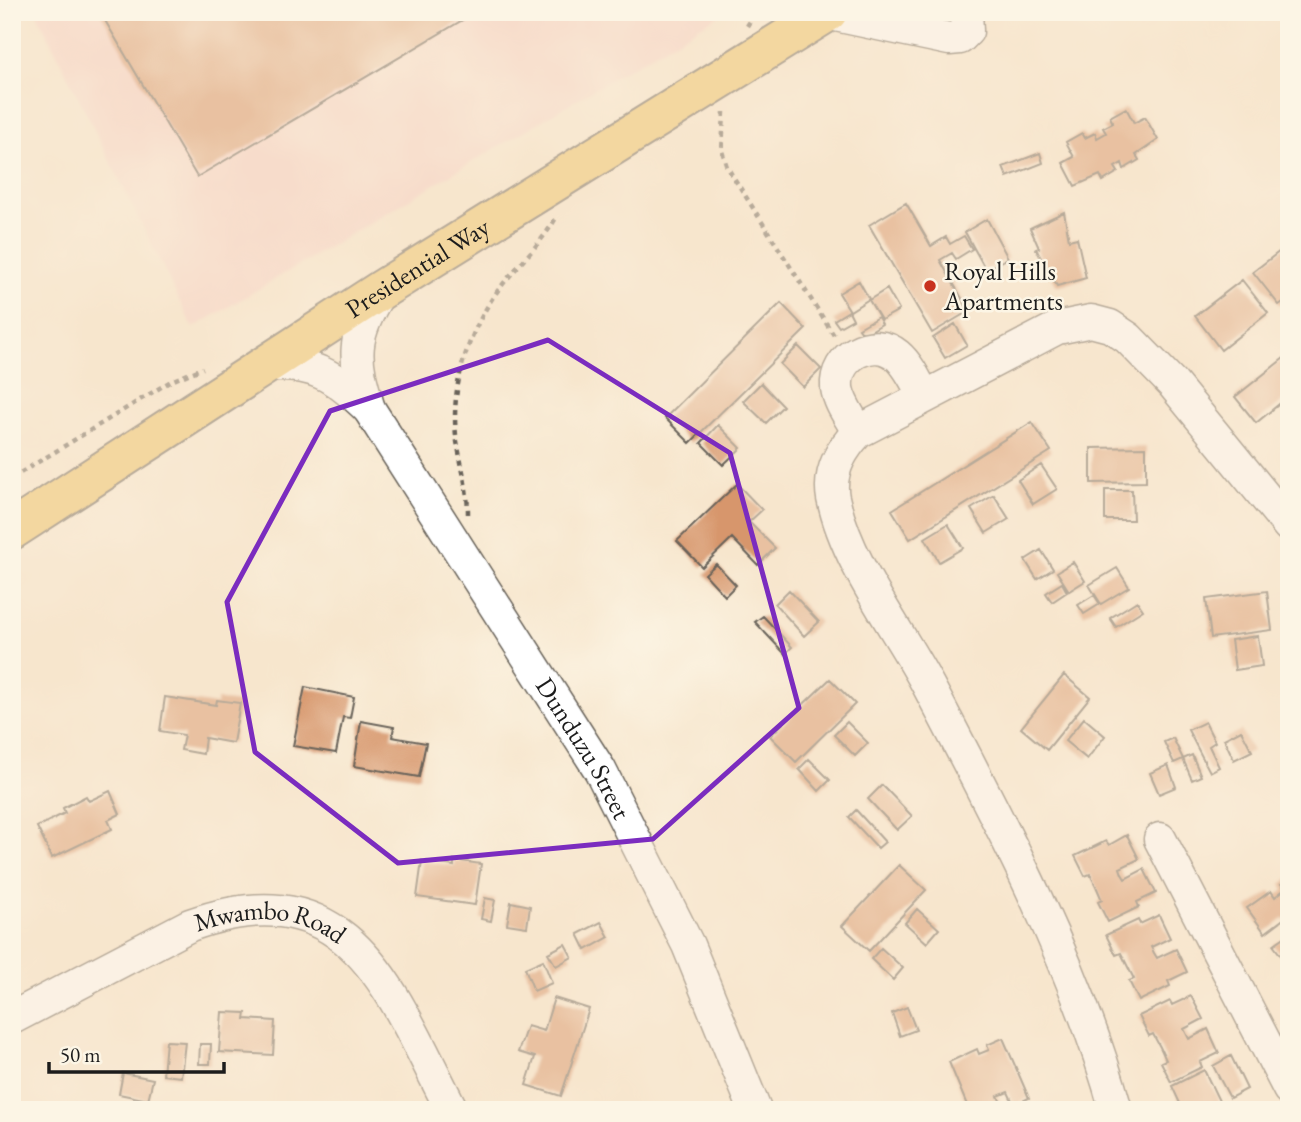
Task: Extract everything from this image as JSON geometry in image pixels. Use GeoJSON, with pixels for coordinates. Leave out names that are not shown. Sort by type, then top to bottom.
{"type":"FeatureCollection","features":[{"type":"Feature","properties":{"kind":"main road","name":"Presidential Way"},"geometry":{"type":"LineString","coordinates":[[12,530],[381,289],[827,13]]}},
{"type":"Feature","properties":{"kind":"street"},"geometry":{"type":"LineString","coordinates":[[827,13],[950,39],[960,38],[967,31],[967,12]]}},
{"type":"Feature","properties":{"kind":"street","name":"Dunduzu Street"},"geometry":{"type":"LineString","coordinates":[[369,409],[359,372],[358,335],[381,289]]}},
{"type":"Feature","properties":{"kind":"street"},"geometry":{"type":"LineString","coordinates":[[1116,1110],[1046,920],[928,685],[839,523],[832,495],[838,458],[858,432],[924,396],[1057,328],[1091,321],[1110,326],[1128,338],[1173,384],[1289,526]]}},
{"type":"Feature","properties":{"kind":"street"},"geometry":{"type":"LineString","coordinates":[[858,432],[837,388],[838,374],[845,361],[856,352],[869,347],[884,348],[897,355],[924,396]]}},
{"type":"Feature","properties":{"kind":"street","name":"Dunduzu Street"},"geometry":{"type":"LineString","coordinates":[[263,366],[288,364],[326,374],[342,383],[369,409],[600,770],[688,945],[755,1110]]}},
{"type":"Feature","properties":{"kind":"street"},"geometry":{"type":"LineString","coordinates":[[1160,839],[1289,1089]]}},
{"type":"Feature","properties":{"kind":"street","name":"Mwambo Road"},"geometry":{"type":"LineString","coordinates":[[12,1018],[190,925],[221,914],[272,910],[317,922],[349,940],[372,963],[397,1001],[452,1110]]}},
{"type":"Feature","properties":{"kind":"path"},"geometry":{"type":"LineString","coordinates":[[724,103],[723,151],[727,167],[839,344],[845,361]]}},
{"type":"Feature","properties":{"kind":"path"},"geometry":{"type":"LineString","coordinates":[[460,552],[468,513],[467,486],[456,434],[456,396],[461,368],[469,343],[491,301],[522,264],[558,213]]}},
{"type":"Feature","properties":{"kind":"highlighted area"},"geometry":{"type":"Polygon","coordinates":[[[548,340],[730,453],[799,708],[653,839],[398,863],[255,752],[227,602],[330,411],[548,340]]]}},
{"type":"Feature","properties":{"kind":"shaded area"},"geometry":{"type":"Polygon","coordinates":[[[36,12],[724,12],[193,328],[36,12]]]}},
{"type":"Feature","properties":{"kind":"building"},"geometry":{"type":"Polygon","coordinates":[[[100,12],[476,12],[197,177],[100,12]]]}},
{"type":"Feature","properties":{"kind":"building"},"geometry":{"type":"Polygon","coordinates":[[[1126,108],[1134,123],[1145,117],[1158,140],[1136,155],[1139,160],[1124,169],[1122,163],[1115,167],[1118,172],[1103,181],[1100,175],[1075,186],[1063,163],[1074,157],[1066,142],[1082,133],[1085,138],[1095,133],[1097,138],[1106,133],[1103,128],[1113,123],[1110,117],[1126,108]]]}},
{"type":"Feature","properties":{"kind":"building"},"geometry":{"type":"Polygon","coordinates":[[[1040,153],[1043,163],[1007,177],[1003,167],[1040,153]]]}},
{"type":"Feature","properties":{"kind":"building","name":"Royal Hills Apartments"},"geometry":{"type":"Polygon","coordinates":[[[906,203],[931,246],[946,237],[950,244],[964,236],[972,249],[956,259],[952,253],[940,260],[969,311],[932,333],[869,225],[906,203]]]}},
{"type":"Feature","properties":{"kind":"building"},"geometry":{"type":"Polygon","coordinates":[[[1064,212],[1069,240],[1077,238],[1086,278],[1057,286],[1036,249],[1039,248],[1030,228],[1064,212]]]}},
{"type":"Feature","properties":{"kind":"building"},"geometry":{"type":"Polygon","coordinates":[[[987,219],[1008,258],[986,270],[965,232],[987,219]]]}},
{"type":"Feature","properties":{"kind":"building"},"geometry":{"type":"Polygon","coordinates":[[[1289,244],[1289,298],[1279,305],[1253,272],[1289,244]]]}},
{"type":"Feature","properties":{"kind":"building"},"geometry":{"type":"Polygon","coordinates":[[[1242,280],[1268,313],[1221,350],[1195,316],[1242,280]]]}},
{"type":"Feature","properties":{"kind":"building"},"geometry":{"type":"Polygon","coordinates":[[[859,281],[869,299],[850,311],[839,293],[859,281]]]}},
{"type":"Feature","properties":{"kind":"building"},"geometry":{"type":"Polygon","coordinates":[[[887,289],[899,310],[881,320],[869,300],[887,289]]]}},
{"type":"Feature","properties":{"kind":"building"},"geometry":{"type":"Polygon","coordinates":[[[781,303],[806,329],[690,443],[665,418],[781,303]]]}},
{"type":"Feature","properties":{"kind":"building"},"geometry":{"type":"Polygon","coordinates":[[[849,311],[853,319],[839,327],[834,320],[849,311]]]}},
{"type":"Feature","properties":{"kind":"building"},"geometry":{"type":"Polygon","coordinates":[[[878,317],[882,324],[864,335],[859,328],[878,317]]]}},
{"type":"Feature","properties":{"kind":"building"},"geometry":{"type":"Polygon","coordinates":[[[955,324],[967,345],[945,358],[933,338],[955,324]]]}},
{"type":"Feature","properties":{"kind":"building"},"geometry":{"type":"Polygon","coordinates":[[[798,346],[821,369],[803,387],[780,364],[798,346]]]}},
{"type":"Feature","properties":{"kind":"building"},"geometry":{"type":"Polygon","coordinates":[[[1289,354],[1289,396],[1256,423],[1235,397],[1289,354]]]}},
{"type":"Feature","properties":{"kind":"building"},"geometry":{"type":"Polygon","coordinates":[[[761,383],[783,406],[766,423],[743,401],[761,383]]]}},
{"type":"Feature","properties":{"kind":"building"},"geometry":{"type":"Polygon","coordinates":[[[1032,422],[1051,451],[910,539],[892,510],[1032,422]]]}},
{"type":"Feature","properties":{"kind":"building"},"geometry":{"type":"Polygon","coordinates":[[[718,425],[741,448],[723,465],[701,443],[718,425]]]}},
{"type":"Feature","properties":{"kind":"building"},"geometry":{"type":"Polygon","coordinates":[[[1146,447],[1146,482],[1091,483],[1091,448],[1146,447]]]}},
{"type":"Feature","properties":{"kind":"building"},"geometry":{"type":"Polygon","coordinates":[[[1041,465],[1057,489],[1033,504],[1018,480],[1041,465]]]}},
{"type":"Feature","properties":{"kind":"building"},"geometry":{"type":"Polygon","coordinates":[[[737,484],[762,510],[749,522],[775,548],[758,565],[732,538],[702,567],[677,541],[737,484]]]}},
{"type":"Feature","properties":{"kind":"building"},"geometry":{"type":"Polygon","coordinates":[[[1105,490],[1132,490],[1133,520],[1105,520],[1105,490]]]}},
{"type":"Feature","properties":{"kind":"building"},"geometry":{"type":"Polygon","coordinates":[[[994,495],[1009,519],[986,533],[971,509],[994,495]]]}},
{"type":"Feature","properties":{"kind":"building"},"geometry":{"type":"Polygon","coordinates":[[[948,524],[963,548],[939,562],[925,538],[948,524]]]}},
{"type":"Feature","properties":{"kind":"building"},"geometry":{"type":"Polygon","coordinates":[[[1041,550],[1053,569],[1037,579],[1025,560],[1041,550]]]}},
{"type":"Feature","properties":{"kind":"building"},"geometry":{"type":"Polygon","coordinates":[[[1073,562],[1085,581],[1069,591],[1057,572],[1073,562]]]}},
{"type":"Feature","properties":{"kind":"building"},"geometry":{"type":"Polygon","coordinates":[[[716,564],[736,585],[725,596],[705,574],[716,564]]]}},
{"type":"Feature","properties":{"kind":"building"},"geometry":{"type":"Polygon","coordinates":[[[1117,568],[1129,587],[1101,604],[1089,585],[1117,568]]]}},
{"type":"Feature","properties":{"kind":"building"},"geometry":{"type":"Polygon","coordinates":[[[1062,583],[1067,592],[1052,602],[1046,593],[1062,583]]]}},
{"type":"Feature","properties":{"kind":"building"},"geometry":{"type":"Polygon","coordinates":[[[789,590],[819,622],[804,636],[775,604],[789,590]]]}},
{"type":"Feature","properties":{"kind":"building"},"geometry":{"type":"Polygon","coordinates":[[[1267,591],[1272,630],[1211,638],[1206,599],[1267,591]]]}},
{"type":"Feature","properties":{"kind":"building"},"geometry":{"type":"Polygon","coordinates":[[[1094,595],[1100,604],[1084,614],[1078,605],[1094,595]]]}},
{"type":"Feature","properties":{"kind":"building"},"geometry":{"type":"Polygon","coordinates":[[[1137,601],[1143,610],[1116,627],[1110,618],[1137,601]]]}},
{"type":"Feature","properties":{"kind":"building"},"geometry":{"type":"Polygon","coordinates":[[[763,616],[792,647],[785,654],[755,622],[763,616]]]}},
{"type":"Feature","properties":{"kind":"building"},"geometry":{"type":"Polygon","coordinates":[[[1258,636],[1262,666],[1235,670],[1231,640],[1258,636]]]}},
{"type":"Feature","properties":{"kind":"building"},"geometry":{"type":"Polygon","coordinates":[[[1064,675],[1090,697],[1047,750],[1021,728],[1064,675]]]}},
{"type":"Feature","properties":{"kind":"building"},"geometry":{"type":"Polygon","coordinates":[[[830,679],[855,704],[796,762],[770,736],[830,679]]]}},
{"type":"Feature","properties":{"kind":"building"},"geometry":{"type":"Polygon","coordinates":[[[305,687],[354,697],[350,718],[343,717],[336,753],[293,746],[305,687]]]}},
{"type":"Feature","properties":{"kind":"building"},"geometry":{"type":"Polygon","coordinates":[[[165,697],[216,705],[217,700],[240,703],[233,743],[205,738],[203,754],[181,750],[184,735],[160,731],[165,697]]]}},
{"type":"Feature","properties":{"kind":"building"},"geometry":{"type":"Polygon","coordinates":[[[1084,718],[1105,736],[1087,759],[1065,741],[1084,718]]]}},
{"type":"Feature","properties":{"kind":"building"},"geometry":{"type":"Polygon","coordinates":[[[361,721],[394,727],[392,737],[426,743],[419,777],[354,766],[361,721]]]}},
{"type":"Feature","properties":{"kind":"building"},"geometry":{"type":"Polygon","coordinates":[[[847,722],[868,743],[855,756],[834,735],[847,722]]]}},
{"type":"Feature","properties":{"kind":"building"},"geometry":{"type":"Polygon","coordinates":[[[1205,722],[1215,742],[1209,746],[1219,767],[1210,772],[1188,730],[1205,722]]]}},
{"type":"Feature","properties":{"kind":"building"},"geometry":{"type":"Polygon","coordinates":[[[1241,730],[1252,751],[1234,760],[1224,739],[1241,730]]]}},
{"type":"Feature","properties":{"kind":"building"},"geometry":{"type":"Polygon","coordinates":[[[1173,738],[1183,759],[1174,763],[1164,742],[1173,738]]]}},
{"type":"Feature","properties":{"kind":"building"},"geometry":{"type":"Polygon","coordinates":[[[1192,755],[1201,776],[1192,780],[1183,759],[1192,755]]]}},
{"type":"Feature","properties":{"kind":"building"},"geometry":{"type":"Polygon","coordinates":[[[809,759],[830,780],[819,791],[799,769],[809,759]]]}},
{"type":"Feature","properties":{"kind":"building"},"geometry":{"type":"Polygon","coordinates":[[[1168,765],[1176,787],[1159,794],[1150,773],[1168,765]]]}},
{"type":"Feature","properties":{"kind":"building"},"geometry":{"type":"Polygon","coordinates":[[[882,785],[912,816],[897,830],[868,799],[882,785]]]}},
{"type":"Feature","properties":{"kind":"building"},"geometry":{"type":"Polygon","coordinates":[[[110,791],[120,814],[108,820],[112,829],[52,858],[37,827],[65,813],[63,808],[86,796],[89,801],[110,791]]]}},
{"type":"Feature","properties":{"kind":"building"},"geometry":{"type":"Polygon","coordinates":[[[856,810],[885,842],[878,848],[849,817],[856,810]]]}},
{"type":"Feature","properties":{"kind":"building"},"geometry":{"type":"Polygon","coordinates":[[[1127,835],[1139,859],[1120,868],[1122,874],[1125,879],[1144,869],[1156,893],[1137,902],[1139,907],[1108,922],[1098,902],[1102,900],[1090,874],[1085,876],[1075,856],[1106,841],[1109,845],[1127,835]]]}},
{"type":"Feature","properties":{"kind":"building"},"geometry":{"type":"Polygon","coordinates":[[[454,860],[481,864],[475,905],[417,897],[422,861],[454,866],[454,860]]]}},
{"type":"Feature","properties":{"kind":"building"},"geometry":{"type":"Polygon","coordinates":[[[899,865],[926,890],[869,951],[842,926],[899,865]]]}},
{"type":"Feature","properties":{"kind":"building"},"geometry":{"type":"Polygon","coordinates":[[[1289,878],[1289,924],[1285,918],[1265,933],[1247,908],[1271,891],[1275,897],[1285,889],[1281,884],[1289,878]]]}},
{"type":"Feature","properties":{"kind":"building"},"geometry":{"type":"Polygon","coordinates":[[[485,898],[495,900],[491,921],[481,919],[485,898]]]}},
{"type":"Feature","properties":{"kind":"building"},"geometry":{"type":"Polygon","coordinates":[[[511,902],[530,906],[527,927],[507,924],[511,902]]]}},
{"type":"Feature","properties":{"kind":"building"},"geometry":{"type":"Polygon","coordinates":[[[917,909],[939,929],[927,943],[905,923],[917,909]]]}},
{"type":"Feature","properties":{"kind":"building"},"geometry":{"type":"Polygon","coordinates":[[[1159,915],[1170,938],[1151,947],[1157,958],[1176,949],[1187,972],[1168,981],[1170,986],[1139,1001],[1129,981],[1134,979],[1121,953],[1116,955],[1106,935],[1138,920],[1140,924],[1159,915]]]}},
{"type":"Feature","properties":{"kind":"building"},"geometry":{"type":"Polygon","coordinates":[[[601,922],[609,937],[586,950],[578,934],[601,922]]]}},
{"type":"Feature","properties":{"kind":"building"},"geometry":{"type":"Polygon","coordinates":[[[1289,934],[1289,966],[1273,945],[1289,934]]]}},
{"type":"Feature","properties":{"kind":"building"},"geometry":{"type":"Polygon","coordinates":[[[565,944],[572,957],[556,966],[548,953],[565,944]]]}},
{"type":"Feature","properties":{"kind":"building"},"geometry":{"type":"Polygon","coordinates":[[[881,948],[903,968],[893,980],[871,959],[881,948]]]}},
{"type":"Feature","properties":{"kind":"building"},"geometry":{"type":"Polygon","coordinates":[[[543,960],[552,983],[534,991],[525,968],[543,960]]]}},
{"type":"Feature","properties":{"kind":"building"},"geometry":{"type":"Polygon","coordinates":[[[1191,996],[1203,1019],[1184,1029],[1189,1039],[1208,1029],[1219,1053],[1200,1062],[1202,1067],[1171,1082],[1161,1062],[1166,1060],[1160,1047],[1153,1034],[1149,1036],[1139,1016],[1170,1001],[1172,1005],[1191,996]]]}},
{"type":"Feature","properties":{"kind":"building"},"geometry":{"type":"Polygon","coordinates":[[[554,998],[589,1009],[561,1096],[526,1085],[535,1057],[518,1052],[527,1026],[544,1031],[554,998]]]}},
{"type":"Feature","properties":{"kind":"building"},"geometry":{"type":"Polygon","coordinates":[[[907,1007],[916,1030],[900,1036],[892,1013],[907,1007]]]}},
{"type":"Feature","properties":{"kind":"building"},"geometry":{"type":"Polygon","coordinates":[[[222,1012],[246,1013],[245,1019],[275,1021],[273,1055],[219,1052],[222,1012]]]}},
{"type":"Feature","properties":{"kind":"building"},"geometry":{"type":"Polygon","coordinates":[[[1003,1038],[1029,1098],[1014,1105],[1008,1092],[998,1096],[1004,1110],[969,1110],[949,1062],[977,1049],[979,1054],[989,1050],[987,1045],[1003,1038]]]}},
{"type":"Feature","properties":{"kind":"building"},"geometry":{"type":"Polygon","coordinates":[[[166,1041],[185,1042],[181,1077],[163,1075],[166,1041]]]}},
{"type":"Feature","properties":{"kind":"building"},"geometry":{"type":"Polygon","coordinates":[[[200,1044],[211,1044],[210,1064],[199,1064],[200,1044]]]}},
{"type":"Feature","properties":{"kind":"building"},"geometry":{"type":"Polygon","coordinates":[[[1231,1056],[1247,1089],[1230,1098],[1213,1066],[1231,1056]]]}},
{"type":"Feature","properties":{"kind":"building"},"geometry":{"type":"Polygon","coordinates":[[[1204,1070],[1220,1103],[1207,1110],[1183,1110],[1172,1086],[1204,1070]]]}},
{"type":"Feature","properties":{"kind":"building"},"geometry":{"type":"Polygon","coordinates":[[[123,1073],[153,1079],[148,1100],[119,1094],[123,1073]]]}},
{"type":"Feature","properties":{"kind":"place","name":"Royal Hills Apartments"},"geometry":{"type":"Point","coordinates":[930,286]}}]}
